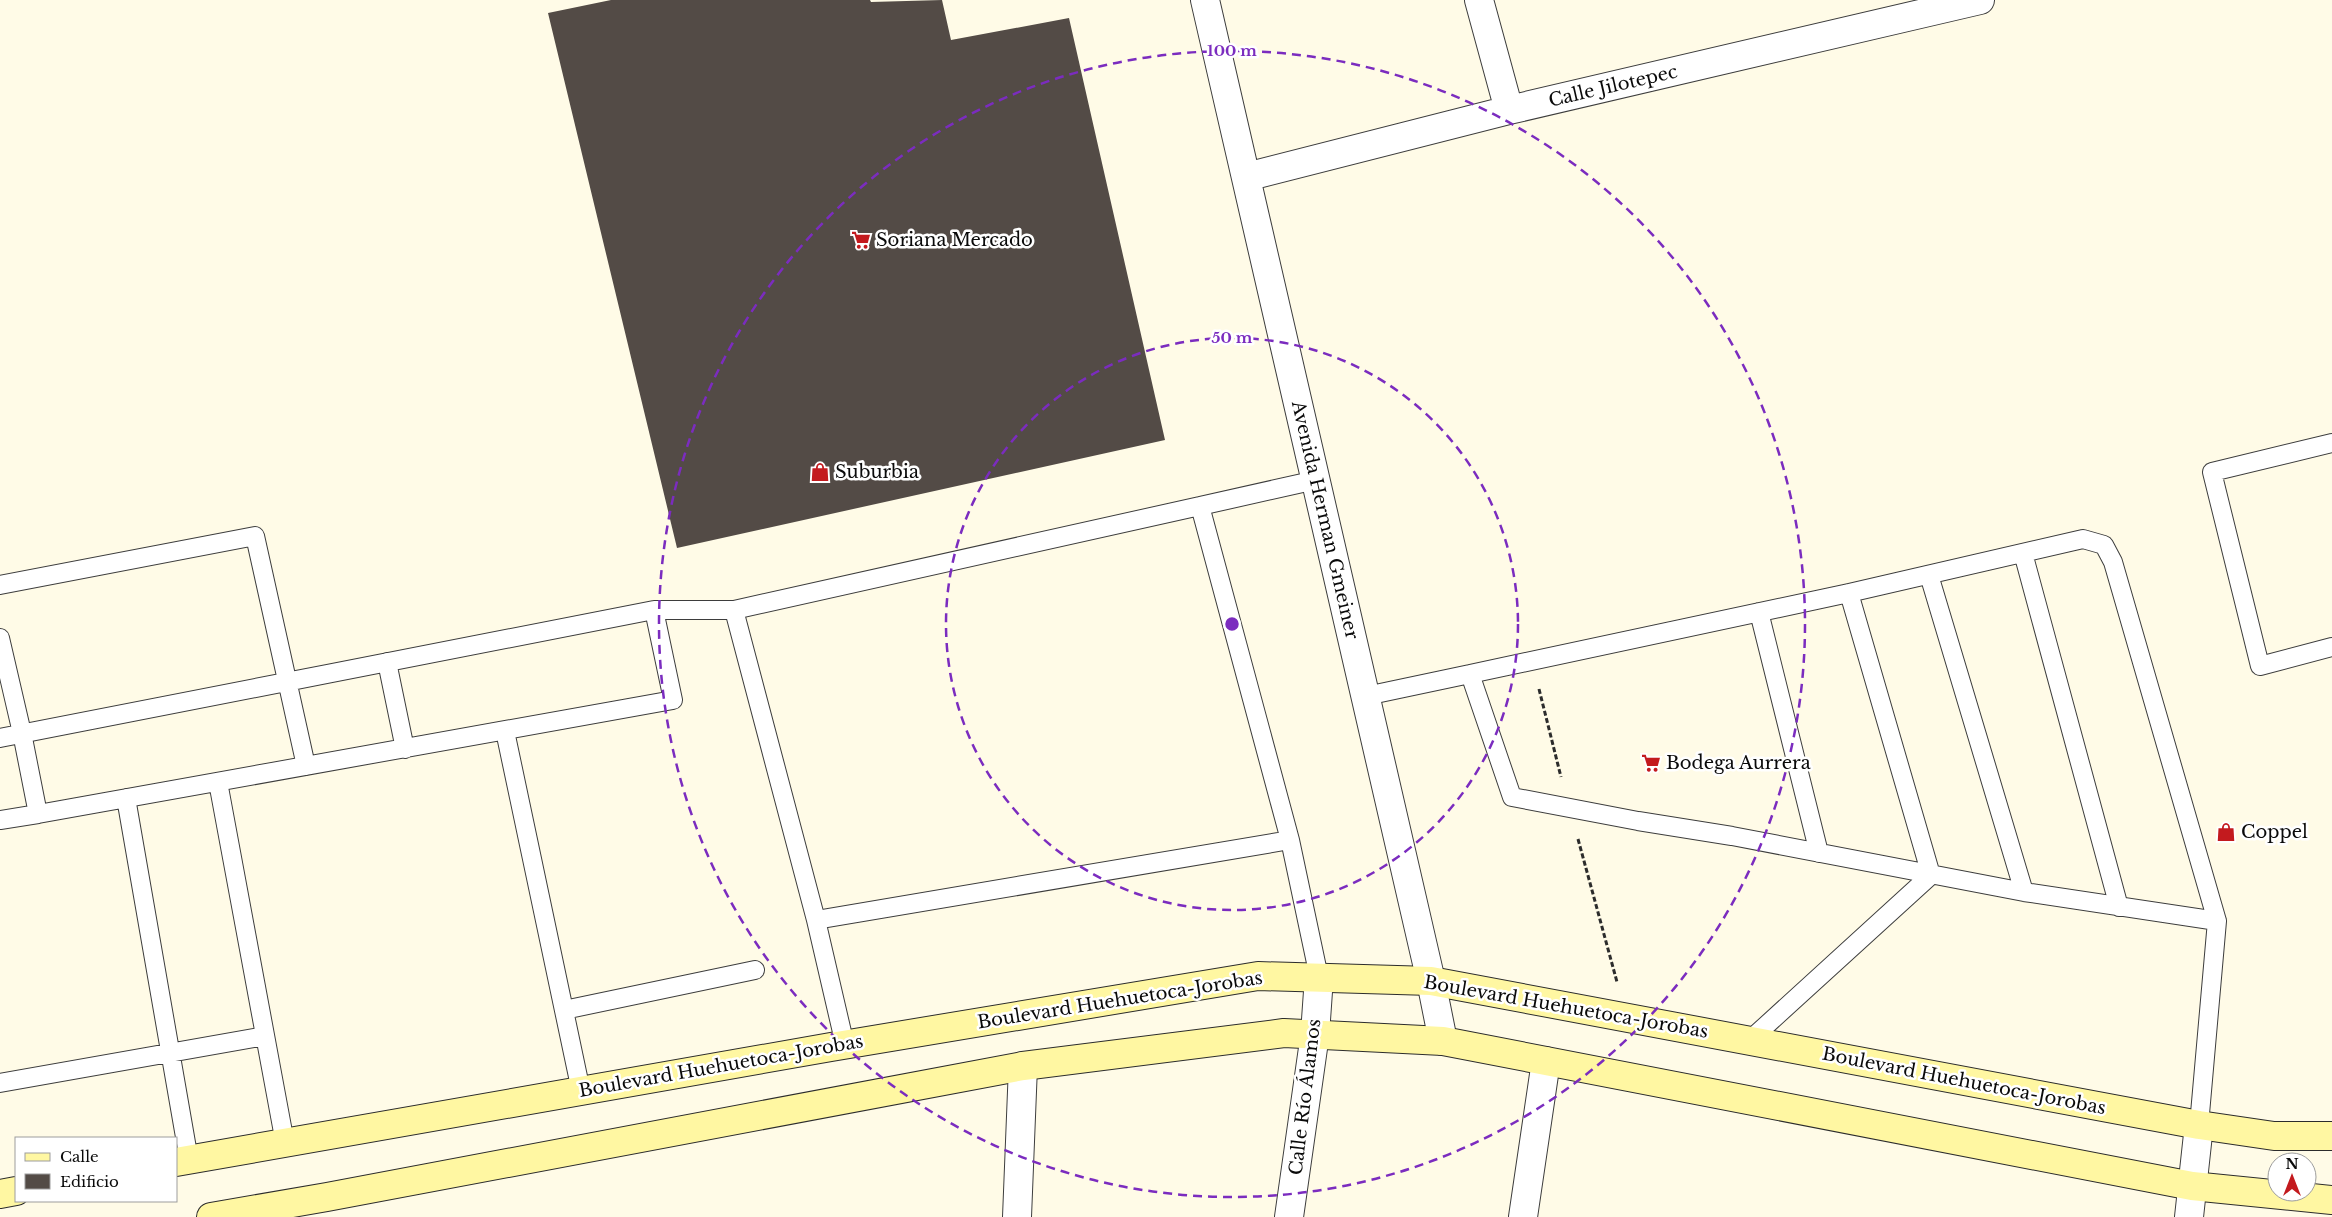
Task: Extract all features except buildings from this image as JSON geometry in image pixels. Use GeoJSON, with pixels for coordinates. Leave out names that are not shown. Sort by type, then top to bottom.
{"type":"FeatureCollection","features":[{"type":"Feature","properties":{"kind":"main road","name":"Boulevard Huehuetoca-Jorobas"},"geometry":{"type":"LineString","coordinates":[[183,1161],[844,1045],[1258,976],[1431,981],[2199,1125],[2274,1136],[2332,1136]]}},
{"type":"Feature","properties":{"kind":"main road"},"geometry":{"type":"LineString","coordinates":[[211,1217],[262,1213],[1023,1066],[1284,1033],[1443,1041],[2192,1186],[2332,1200]]}},
{"type":"Feature","properties":{"kind":"main road"},"geometry":{"type":"LineString","coordinates":[[0,1194],[15,1191]]}},
{"type":"Feature","properties":{"kind":"street","name":"Avenida Herman Gmeiner"},"geometry":{"type":"LineString","coordinates":[[1205,0],[1366,696],[1443,1041]]}},
{"type":"Feature","properties":{"kind":"street"},"geometry":{"type":"LineString","coordinates":[[1480,0],[1509,110]]}},
{"type":"Feature","properties":{"kind":"street","name":"Calle Jilotepec"},"geometry":{"type":"LineString","coordinates":[[1246,177],[1509,110],[1980,0]]}},
{"type":"Feature","properties":{"kind":"street","name":"Calle Río Álamos"},"geometry":{"type":"LineString","coordinates":[[1289,1217],[1315,1034],[1319,977]]}},
{"type":"Feature","properties":{"kind":"street"},"geometry":{"type":"LineString","coordinates":[[1522,1217],[1546,1061]]}},
{"type":"Feature","properties":{"kind":"street"},"geometry":{"type":"LineString","coordinates":[[1017,1217],[1023,1066]]}},
{"type":"Feature","properties":{"kind":"street"},"geometry":{"type":"LineString","coordinates":[[2189,1217],[2199,1125]]}},
{"type":"Feature","properties":{"kind":"lane"},"geometry":{"type":"LineString","coordinates":[[2331,446],[2212,472],[2260,666],[2332,648]]}},
{"type":"Feature","properties":{"kind":"lane"},"geometry":{"type":"LineString","coordinates":[[0,738],[654,610],[734,610],[1316,480]]}},
{"type":"Feature","properties":{"kind":"lane"},"geometry":{"type":"LineString","coordinates":[[1200,506],[1290,840],[1319,977]]}},
{"type":"Feature","properties":{"kind":"lane"},"geometry":{"type":"LineString","coordinates":[[0,585],[255,536],[306,766]]}},
{"type":"Feature","properties":{"kind":"lane"},"geometry":{"type":"LineString","coordinates":[[1366,696],[1849,593],[2083,539],[2104,545],[2113,562],[2217,921],[2199,1125]]}},
{"type":"Feature","properties":{"kind":"lane"},"geometry":{"type":"LineString","coordinates":[[2023,553],[2119,907]]}},
{"type":"Feature","properties":{"kind":"lane"},"geometry":{"type":"LineString","coordinates":[[1929,575],[2024,892]]}},
{"type":"Feature","properties":{"kind":"lane"},"geometry":{"type":"LineString","coordinates":[[1849,593],[1931,875]]}},
{"type":"Feature","properties":{"kind":"lane"},"geometry":{"type":"LineString","coordinates":[[0,820],[673,700],[654,610]]}},
{"type":"Feature","properties":{"kind":"lane"},"geometry":{"type":"LineString","coordinates":[[734,610],[816,920],[844,1045]]}},
{"type":"Feature","properties":{"kind":"lane"},"geometry":{"type":"LineString","coordinates":[[1759,612],[1819,852]]}},
{"type":"Feature","properties":{"kind":"lane"},"geometry":{"type":"LineString","coordinates":[[0,638],[38,814]]}},
{"type":"Feature","properties":{"kind":"lane"},"geometry":{"type":"LineString","coordinates":[[387,662],[405,748]]}},
{"type":"Feature","properties":{"kind":"lane"},"geometry":{"type":"LineString","coordinates":[[1470,674],[1512,797],[1819,852],[2024,892],[2217,921]]}},
{"type":"Feature","properties":{"kind":"lane"},"geometry":{"type":"LineString","coordinates":[[505,731],[580,1091]]}},
{"type":"Feature","properties":{"kind":"lane"},"geometry":{"type":"LineString","coordinates":[[218,782],[285,1143]]}},
{"type":"Feature","properties":{"kind":"lane"},"geometry":{"type":"LineString","coordinates":[[126,798],[170,1054],[183,1161]]}},
{"type":"Feature","properties":{"kind":"lane"},"geometry":{"type":"LineString","coordinates":[[816,920],[1290,840]]}},
{"type":"Feature","properties":{"kind":"lane"},"geometry":{"type":"LineString","coordinates":[[1750,1040],[1931,875]]}},
{"type":"Feature","properties":{"kind":"lane"},"geometry":{"type":"LineString","coordinates":[[564,1010],[754,970]]}},
{"type":"Feature","properties":{"kind":"lane"},"geometry":{"type":"LineString","coordinates":[[0,1083],[265,1036]]}},
{"type":"Feature","properties":{"kind":"place","name":"Soriana Mercado"},"geometry":{"type":"Point","coordinates":[861,240]}},
{"type":"Feature","properties":{"kind":"place","name":"Suburbia"},"geometry":{"type":"Point","coordinates":[820,472]}},
{"type":"Feature","properties":{"kind":"place","name":"Bodega Aurrera"},"geometry":{"type":"Point","coordinates":[1651,763]}},
{"type":"Feature","properties":{"kind":"place","name":"Coppel"},"geometry":{"type":"Point","coordinates":[2226,832]}}]}
